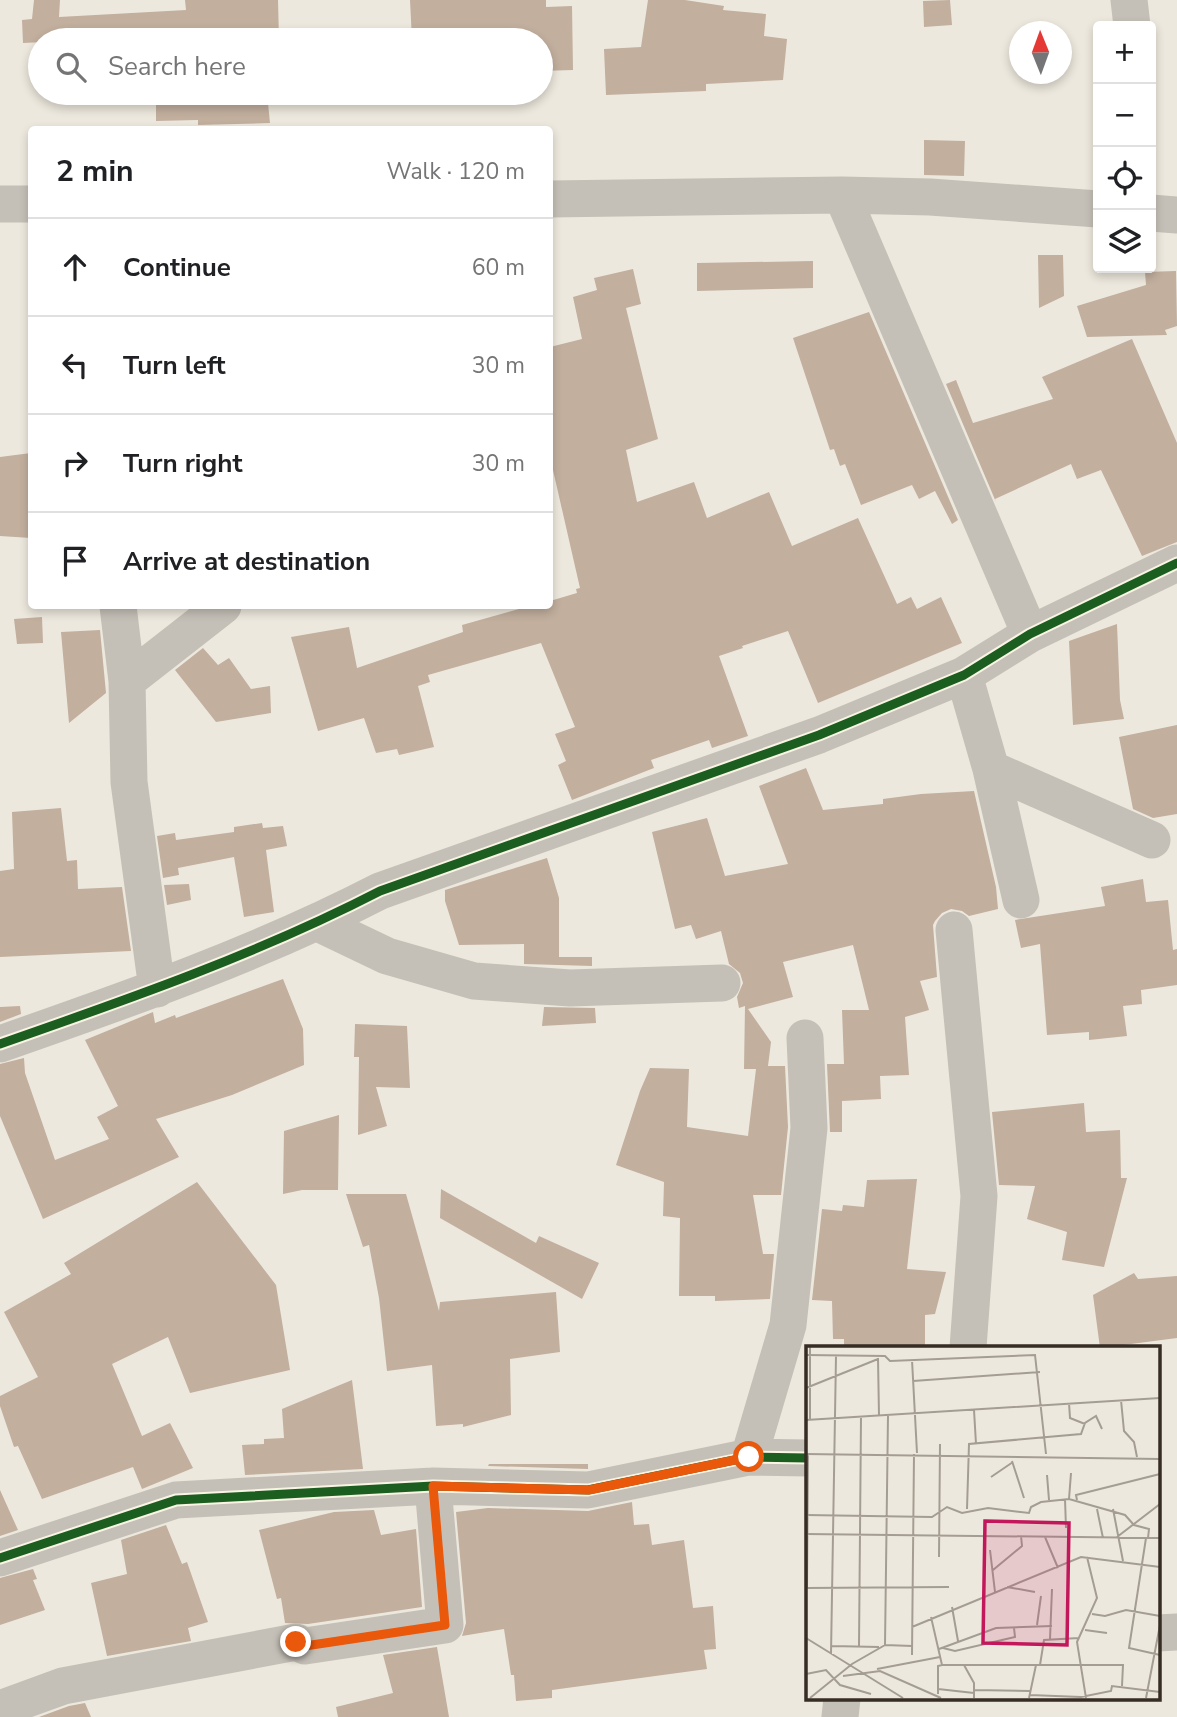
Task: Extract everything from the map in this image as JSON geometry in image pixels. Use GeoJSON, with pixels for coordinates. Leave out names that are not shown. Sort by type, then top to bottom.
{"type":"FeatureCollection","features":[{"type":"Feature","properties":{"kind":"street"},"geometry":{"type":"LineString","coordinates":[[1129,0],[1131,21]]}},
{"type":"Feature","properties":{"kind":"street"},"geometry":{"type":"LineString","coordinates":[[553,199],[842,195],[930,197],[1093,209]]}},
{"type":"Feature","properties":{"kind":"street"},"geometry":{"type":"LineString","coordinates":[[842,195],[1030,634]]}},
{"type":"Feature","properties":{"kind":"street"},"geometry":{"type":"LineString","coordinates":[[0,204],[28,204]]}},
{"type":"Feature","properties":{"kind":"street"},"geometry":{"type":"LineString","coordinates":[[1156,213],[1177,215]]}},
{"type":"Feature","properties":{"kind":"street"},"geometry":{"type":"LineString","coordinates":[[0,1044],[158,989],[318,923],[380,891],[819,735],[964,674],[1030,634],[1177,563]]}},
{"type":"Feature","properties":{"kind":"street"},"geometry":{"type":"LineString","coordinates":[[118,609],[127,681],[129,782],[158,989]]}},
{"type":"Feature","properties":{"kind":"street"},"geometry":{"type":"LineString","coordinates":[[127,681],[219,609]]}},
{"type":"Feature","properties":{"kind":"street"},"geometry":{"type":"LineString","coordinates":[[964,674],[991,769],[1021,900]]}},
{"type":"Feature","properties":{"kind":"street"},"geometry":{"type":"LineString","coordinates":[[991,769],[1152,840]]}},
{"type":"Feature","properties":{"kind":"street"},"geometry":{"type":"LineString","coordinates":[[318,923],[387,956],[474,981],[570,988],[722,983]]}},
{"type":"Feature","properties":{"kind":"street"},"geometry":{"type":"LineString","coordinates":[[954,930],[979,1196],[968,1346]]}},
{"type":"Feature","properties":{"kind":"street"},"geometry":{"type":"LineString","coordinates":[[749,1457],[788,1325],[809,1128],[806,1038]]}},
{"type":"Feature","properties":{"kind":"street"},"geometry":{"type":"LineString","coordinates":[[0,1558],[176,1500],[433,1486],[589,1490],[749,1457],[806,1458]]}},
{"type":"Feature","properties":{"kind":"street"},"geometry":{"type":"LineString","coordinates":[[0,1709],[63,1685],[147,1668],[296,1642],[305,1646],[445,1625],[433,1486]]}},
{"type":"Feature","properties":{"kind":"building"},"geometry":{"type":"Polygon","coordinates":[[[34,0],[60,0],[59,17],[186,10],[185,0],[278,0],[279,28],[28,28],[28,43],[23,43],[22,20],[32,19],[34,0]]]}},
{"type":"Feature","properties":{"kind":"building"},"geometry":{"type":"Polygon","coordinates":[[[410,0],[546,0],[546,7],[572,6],[573,70],[553,71],[553,28],[411,28],[410,0]]]}},
{"type":"Feature","properties":{"kind":"building"},"geometry":{"type":"Polygon","coordinates":[[[648,0],[685,0],[724,6],[723,10],[766,14],[764,36],[787,39],[783,80],[706,84],[706,91],[606,95],[604,49],[641,47],[648,0]]]}},
{"type":"Feature","properties":{"kind":"building"},"geometry":{"type":"Polygon","coordinates":[[[950,0],[952,25],[924,27],[923,1],[950,0]]]}},
{"type":"Feature","properties":{"kind":"building"},"geometry":{"type":"Polygon","coordinates":[[[156,105],[268,105],[270,123],[198,125],[198,120],[156,121],[156,105]]]}},
{"type":"Feature","properties":{"kind":"building"},"geometry":{"type":"Polygon","coordinates":[[[924,140],[965,141],[964,176],[924,175],[924,140]]]}},
{"type":"Feature","properties":{"kind":"building"},"geometry":{"type":"Polygon","coordinates":[[[1038,255],[1063,255],[1064,296],[1039,308],[1038,255]]]}},
{"type":"Feature","properties":{"kind":"building"},"geometry":{"type":"Polygon","coordinates":[[[813,261],[813,288],[697,291],[697,263],[813,261]]]}},
{"type":"Feature","properties":{"kind":"building"},"geometry":{"type":"Polygon","coordinates":[[[633,269],[641,304],[626,308],[658,439],[626,450],[637,502],[694,482],[707,518],[769,492],[792,546],[858,518],[897,604],[911,597],[917,609],[941,597],[962,643],[818,703],[788,631],[742,646],[743,648],[719,656],[748,736],[712,748],[709,740],[651,760],[654,768],[572,800],[558,765],[566,761],[555,734],[575,727],[541,643],[428,675],[430,682],[418,686],[434,747],[399,755],[397,749],[376,753],[364,718],[318,731],[291,637],[349,627],[357,668],[463,632],[462,625],[519,609],[553,609],[553,600],[577,593],[576,589],[580,588],[553,470],[553,346],[582,339],[573,297],[597,290],[594,278],[633,269]]]}},
{"type":"Feature","properties":{"kind":"building"},"geometry":{"type":"Polygon","coordinates":[[[1176,271],[1177,326],[1165,330],[1167,335],[1087,337],[1077,306],[1146,285],[1145,273],[1176,271]]]}},
{"type":"Feature","properties":{"kind":"building"},"geometry":{"type":"Polygon","coordinates":[[[869,312],[958,520],[952,524],[935,491],[919,499],[912,485],[861,505],[845,464],[840,466],[834,449],[830,450],[793,338],[869,312]]]}},
{"type":"Feature","properties":{"kind":"building"},"geometry":{"type":"Polygon","coordinates":[[[1132,339],[1177,443],[1177,542],[1142,556],[1101,470],[1077,479],[1071,464],[995,499],[996,502],[946,384],[956,380],[973,423],[1053,399],[1042,377],[1132,339]]]}},
{"type":"Feature","properties":{"kind":"building"},"geometry":{"type":"Polygon","coordinates":[[[28,453],[28,538],[0,536],[0,457],[28,453]]]}},
{"type":"Feature","properties":{"kind":"building"},"geometry":{"type":"Polygon","coordinates":[[[42,617],[43,643],[17,644],[14,619],[42,617]]]}},
{"type":"Feature","properties":{"kind":"building"},"geometry":{"type":"Polygon","coordinates":[[[1117,624],[1120,700],[1124,719],[1073,725],[1069,641],[1117,624]]]}},
{"type":"Feature","properties":{"kind":"building"},"geometry":{"type":"Polygon","coordinates":[[[100,630],[106,693],[69,723],[61,632],[100,630]]]}},
{"type":"Feature","properties":{"kind":"building"},"geometry":{"type":"Polygon","coordinates":[[[203,648],[218,665],[229,658],[251,689],[270,686],[271,713],[216,722],[175,670],[203,648]]]}},
{"type":"Feature","properties":{"kind":"building"},"geometry":{"type":"Polygon","coordinates":[[[1177,725],[1177,814],[1153,818],[1133,809],[1119,737],[1177,725]]]}},
{"type":"Feature","properties":{"kind":"building"},"geometry":{"type":"Polygon","coordinates":[[[806,768],[823,810],[883,804],[883,799],[921,794],[974,791],[996,887],[998,909],[969,916],[962,911],[951,909],[942,913],[935,921],[933,925],[937,977],[920,981],[929,1010],[905,1017],[909,1075],[880,1076],[881,1099],[842,1101],[842,1132],[830,1132],[827,1064],[844,1064],[842,1010],[869,1010],[853,945],[783,962],[793,997],[748,1009],[771,1042],[768,1066],[785,1066],[788,1127],[781,1195],[753,1195],[763,1254],[774,1254],[770,1299],[715,1301],[715,1296],[679,1296],[680,1218],[663,1216],[664,1182],[616,1165],[640,1091],[650,1068],[689,1069],[687,1127],[748,1136],[756,1069],[744,1069],[745,1006],[739,1008],[737,997],[743,983],[740,973],[729,964],[721,931],[696,939],[691,925],[675,929],[652,832],[707,818],[725,876],[788,864],[759,786],[806,768]]]}},
{"type":"Feature","properties":{"kind":"building"},"geometry":{"type":"Polygon","coordinates":[[[61,808],[67,861],[77,860],[78,889],[122,887],[131,951],[0,957],[0,871],[14,869],[12,812],[61,808]]]}},
{"type":"Feature","properties":{"kind":"building"},"geometry":{"type":"Polygon","coordinates":[[[262,823],[263,828],[283,826],[287,846],[266,850],[274,912],[244,917],[234,857],[178,868],[179,875],[163,878],[157,836],[175,833],[176,840],[234,832],[234,827],[262,823]]]}},
{"type":"Feature","properties":{"kind":"building"},"geometry":{"type":"Polygon","coordinates":[[[547,858],[559,898],[559,957],[592,957],[592,966],[524,964],[524,944],[459,945],[445,901],[445,890],[547,858]]]}},
{"type":"Feature","properties":{"kind":"building"},"geometry":{"type":"Polygon","coordinates":[[[1143,879],[1146,902],[1168,900],[1173,950],[1177,949],[1177,985],[1141,990],[1142,1004],[1123,1006],[1127,1036],[1089,1040],[1089,1032],[1047,1035],[1040,944],[1021,948],[1015,920],[1105,906],[1101,887],[1143,879]]]}},
{"type":"Feature","properties":{"kind":"building"},"geometry":{"type":"Polygon","coordinates":[[[189,884],[191,900],[167,905],[164,885],[189,884]]]}},
{"type":"Feature","properties":{"kind":"building"},"geometry":{"type":"Polygon","coordinates":[[[283,979],[303,1029],[304,1065],[232,1095],[156,1119],[179,1157],[43,1219],[0,1116],[0,1064],[24,1058],[25,1073],[55,1160],[109,1139],[97,1117],[118,1106],[85,1040],[153,1012],[155,1023],[175,1015],[176,1018],[283,979]]]}},
{"type":"Feature","properties":{"kind":"building"},"geometry":{"type":"Polygon","coordinates":[[[20,1006],[21,1014],[0,1022],[0,1007],[20,1006]]]}},
{"type":"Feature","properties":{"kind":"building"},"geometry":{"type":"Polygon","coordinates":[[[544,1007],[595,1008],[596,1023],[542,1026],[544,1007]]]}},
{"type":"Feature","properties":{"kind":"building"},"geometry":{"type":"Polygon","coordinates":[[[355,1024],[407,1026],[410,1088],[376,1087],[387,1126],[358,1135],[359,1057],[354,1057],[355,1024]]]}},
{"type":"Feature","properties":{"kind":"building"},"geometry":{"type":"Polygon","coordinates":[[[1084,1103],[1086,1132],[1120,1130],[1121,1178],[1127,1178],[1104,1267],[1062,1260],[1067,1232],[1027,1219],[1035,1186],[999,1185],[992,1112],[1084,1103]]]}},
{"type":"Feature","properties":{"kind":"building"},"geometry":{"type":"Polygon","coordinates":[[[339,1115],[338,1190],[302,1190],[283,1194],[284,1131],[339,1115]]]}},
{"type":"Feature","properties":{"kind":"building"},"geometry":{"type":"Polygon","coordinates":[[[917,1179],[907,1269],[946,1272],[935,1314],[925,1315],[925,1346],[844,1346],[844,1339],[833,1339],[832,1301],[812,1300],[822,1209],[842,1211],[843,1205],[864,1207],[867,1180],[917,1179]]]}},
{"type":"Feature","properties":{"kind":"building"},"geometry":{"type":"Polygon","coordinates":[[[197,1182],[276,1285],[290,1370],[190,1393],[168,1337],[112,1364],[142,1436],[170,1423],[193,1468],[142,1489],[133,1467],[42,1499],[18,1446],[14,1447],[0,1406],[0,1396],[38,1377],[4,1312],[71,1274],[64,1263],[197,1182]]]}},
{"type":"Feature","properties":{"kind":"building"},"geometry":{"type":"Polygon","coordinates":[[[441,1189],[536,1243],[539,1236],[599,1263],[582,1299],[440,1218],[441,1189]]]}},
{"type":"Feature","properties":{"kind":"building"},"geometry":{"type":"Polygon","coordinates":[[[346,1194],[406,1194],[439,1311],[440,1302],[556,1292],[560,1352],[510,1359],[511,1415],[463,1427],[463,1424],[436,1426],[432,1365],[387,1371],[379,1298],[369,1245],[363,1247],[346,1194]]]}},
{"type":"Feature","properties":{"kind":"building"},"geometry":{"type":"Polygon","coordinates":[[[1134,1273],[1138,1279],[1177,1276],[1177,1338],[1100,1346],[1093,1295],[1134,1273]]]}},
{"type":"Feature","properties":{"kind":"building"},"geometry":{"type":"Polygon","coordinates":[[[352,1380],[363,1469],[245,1475],[242,1445],[264,1444],[264,1439],[284,1438],[282,1409],[352,1380]]]}},
{"type":"Feature","properties":{"kind":"building"},"geometry":{"type":"Polygon","coordinates":[[[588,1464],[588,1469],[488,1466],[588,1464]]]}},
{"type":"Feature","properties":{"kind":"building"},"geometry":{"type":"Polygon","coordinates":[[[0,1490],[18,1530],[0,1536],[0,1490]]]}},
{"type":"Feature","properties":{"kind":"building"},"geometry":{"type":"Polygon","coordinates":[[[632,1502],[634,1525],[649,1524],[652,1545],[684,1540],[693,1608],[713,1606],[716,1649],[704,1650],[707,1669],[552,1690],[552,1698],[516,1701],[514,1675],[511,1675],[504,1629],[462,1636],[466,1623],[456,1512],[488,1508],[588,1511],[632,1502]]]}},
{"type":"Feature","properties":{"kind":"building"},"geometry":{"type":"Polygon","coordinates":[[[374,1510],[381,1535],[416,1529],[422,1607],[308,1624],[285,1623],[281,1598],[277,1599],[259,1530],[334,1512],[374,1510]]]}},
{"type":"Feature","properties":{"kind":"building"},"geometry":{"type":"Polygon","coordinates":[[[166,1525],[182,1564],[187,1562],[208,1622],[188,1628],[191,1641],[107,1656],[91,1583],[127,1574],[121,1540],[166,1525]]]}},
{"type":"Feature","properties":{"kind":"building"},"geometry":{"type":"Polygon","coordinates":[[[33,1569],[37,1579],[33,1580],[45,1610],[0,1625],[0,1578],[33,1569]]]}},
{"type":"Feature","properties":{"kind":"building"},"geometry":{"type":"Polygon","coordinates":[[[437,1647],[449,1717],[338,1717],[336,1707],[393,1693],[383,1655],[437,1647]]]}},
{"type":"Feature","properties":{"kind":"building"},"geometry":{"type":"Polygon","coordinates":[[[85,1703],[91,1717],[39,1717],[69,1706],[85,1703]]]}},
{"type":"Feature","properties":{"kind":"cycle path"},"geometry":{"type":"LineString","coordinates":[[0,1044],[240,955],[380,891],[819,735],[964,675],[1030,634],[1177,563]]}},
{"type":"Feature","properties":{"kind":"cycle path"},"geometry":{"type":"LineString","coordinates":[[0,1558],[176,1500],[433,1486],[588,1490],[749,1457],[806,1458]]}},
{"type":"Feature","properties":{"kind":"route"},"geometry":{"type":"LineString","coordinates":[[296,1642],[305,1646],[445,1625],[433,1486],[589,1490],[749,1457]]}}]}
